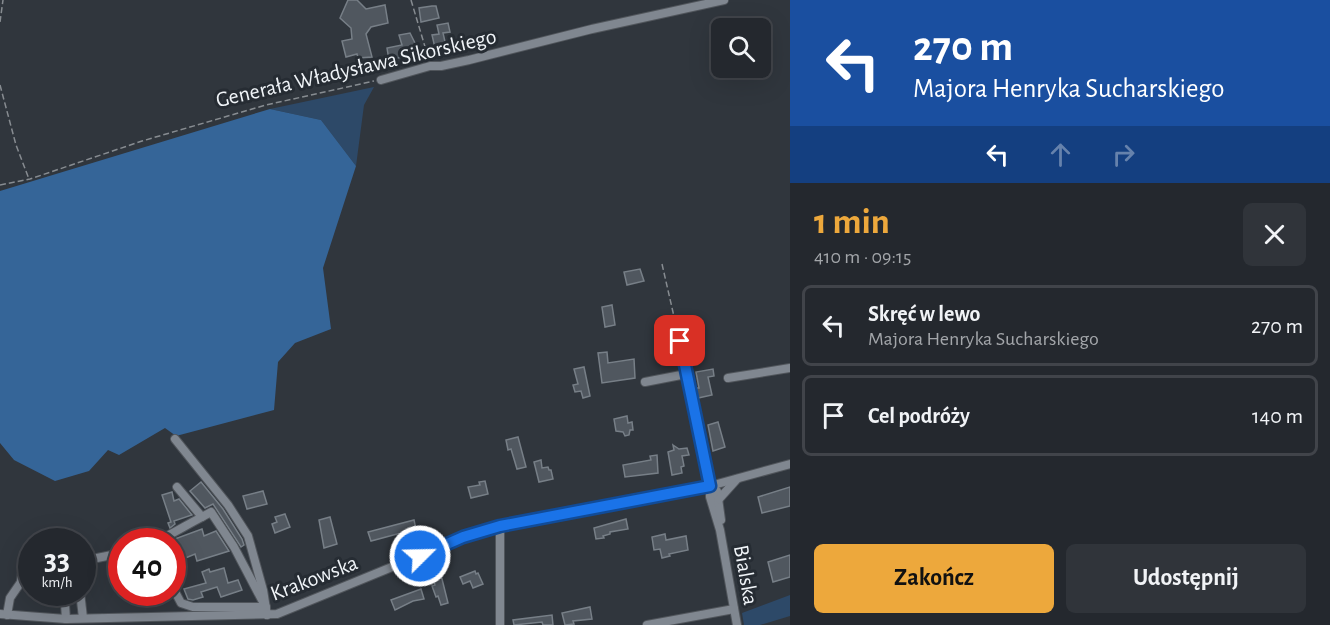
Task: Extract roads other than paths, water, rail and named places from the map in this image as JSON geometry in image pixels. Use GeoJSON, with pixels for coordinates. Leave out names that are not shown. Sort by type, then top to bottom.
{"type":"FeatureCollection","features":[{"type":"Feature","properties":{"kind":"street","name":"Generała Władysława Sikorskiego"},"geometry":{"type":"LineString","coordinates":[[381,80],[430,66],[469,60],[592,29],[724,0]]}},
{"type":"Feature","properties":{"kind":"street","name":"Bialska"},"geometry":{"type":"LineString","coordinates":[[680,341],[705,487],[715,498],[737,625]]}},
{"type":"Feature","properties":{"kind":"street"},"geometry":{"type":"LineString","coordinates":[[728,378],[790,368]]}},
{"type":"Feature","properties":{"kind":"street"},"geometry":{"type":"LineString","coordinates":[[645,382],[686,374]]}},
{"type":"Feature","properties":{"kind":"street","name":"Krakowska"},"geometry":{"type":"LineString","coordinates":[[175,439],[228,505],[248,536],[267,611]]}},
{"type":"Feature","properties":{"kind":"street","name":"Krakowska"},"geometry":{"type":"LineString","coordinates":[[4,615],[83,620],[267,611],[277,614],[463,537],[500,526],[705,487],[790,464]]}},
{"type":"Feature","properties":{"kind":"street"},"geometry":{"type":"LineString","coordinates":[[715,498],[737,478]]}},
{"type":"Feature","properties":{"kind":"street"},"geometry":{"type":"LineString","coordinates":[[177,487],[202,517]]}},
{"type":"Feature","properties":{"kind":"street"},"geometry":{"type":"LineString","coordinates":[[179,528],[211,512],[234,547],[267,611]]}},
{"type":"Feature","properties":{"kind":"street"},"geometry":{"type":"LineString","coordinates":[[500,526],[500,625]]}},
{"type":"Feature","properties":{"kind":"street"},"geometry":{"type":"LineString","coordinates":[[4,615],[10,598],[18,586]]}},
{"type":"Feature","properties":{"kind":"street"},"geometry":{"type":"LineString","coordinates":[[186,605],[267,611]]}},
{"type":"Feature","properties":{"kind":"street"},"geometry":{"type":"LineString","coordinates":[[65,606],[66,619]]}},
{"type":"Feature","properties":{"kind":"street"},"geometry":{"type":"LineString","coordinates":[[647,625],[734,609]]}},
{"type":"Feature","properties":{"kind":"street"},"geometry":{"type":"LineString","coordinates":[[277,614],[278,625]]}}]}
